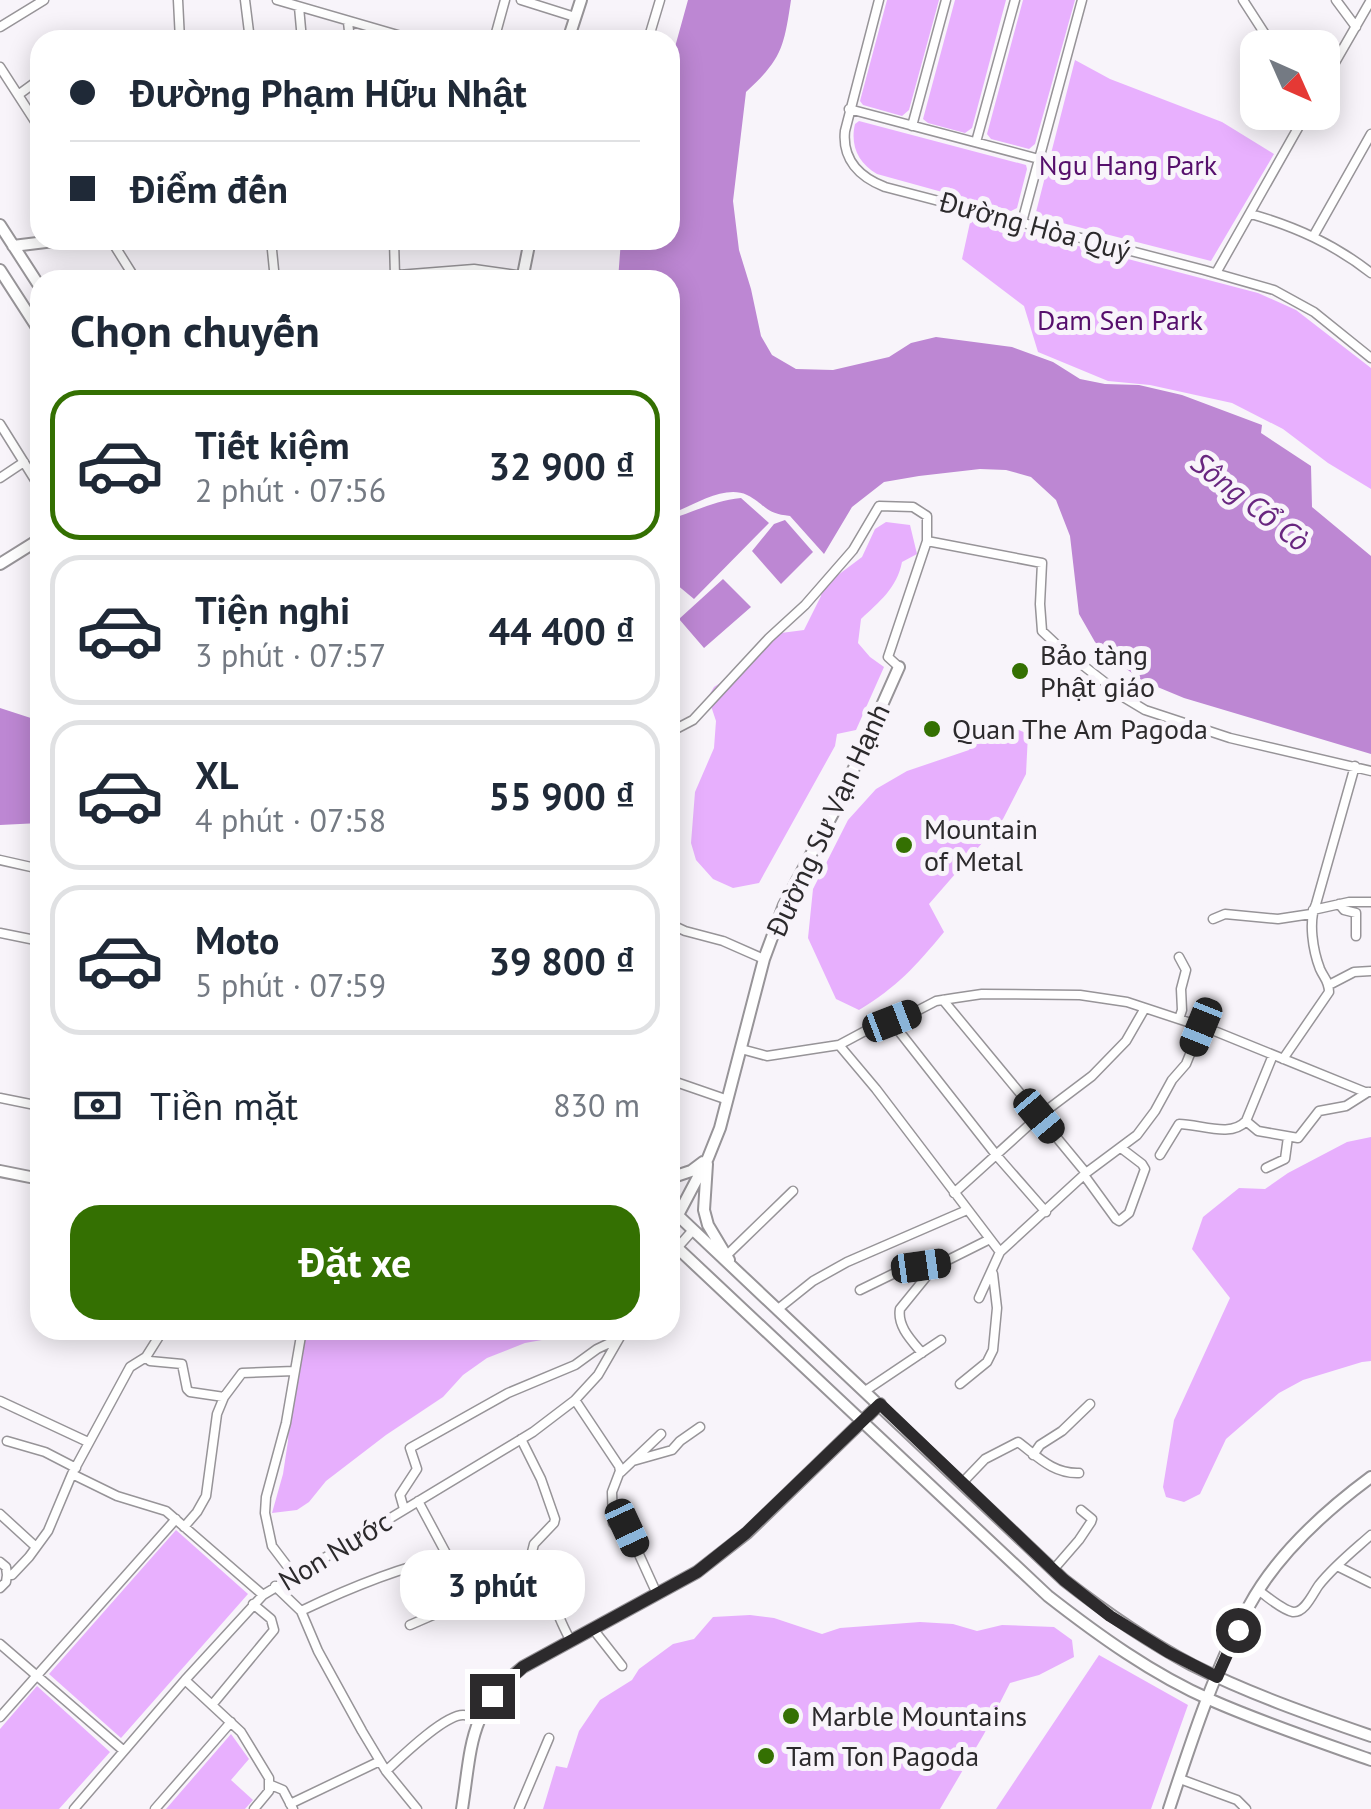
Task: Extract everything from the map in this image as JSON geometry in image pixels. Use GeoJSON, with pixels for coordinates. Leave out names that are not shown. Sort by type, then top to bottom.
{"type":"FeatureCollection","features":[{"type":"Feature","properties":{"kind":"main road"},"geometry":{"type":"LineString","coordinates":[[571,30],[581,0]]}},
{"type":"Feature","properties":{"kind":"main road"},"geometry":{"type":"LineString","coordinates":[[0,225],[30,272]]}},
{"type":"Feature","properties":{"kind":"main road"},"geometry":{"type":"LineString","coordinates":[[13,246],[30,244]]}},
{"type":"Feature","properties":{"kind":"main road"},"geometry":{"type":"LineString","coordinates":[[0,270],[30,316]]}},
{"type":"Feature","properties":{"kind":"main road"},"geometry":{"type":"LineString","coordinates":[[0,564],[30,545]]}},
{"type":"Feature","properties":{"kind":"main road","name":"Đường Sư Vạn Hạnh"},"geometry":{"type":"LineString","coordinates":[[680,1204],[708,1158],[720,1128],[764,959],[784,905],[838,804],[900,667]]}},
{"type":"Feature","properties":{"kind":"main road"},"geometry":{"type":"LineString","coordinates":[[680,1175],[708,1158]]}},
{"type":"Feature","properties":{"kind":"main road"},"geometry":{"type":"LineString","coordinates":[[708,1158],[704,1210],[708,1225],[734,1268]]}},
{"type":"Feature","properties":{"kind":"main road"},"geometry":{"type":"LineString","coordinates":[[0,1171],[30,1176]]}},
{"type":"Feature","properties":{"kind":"main road"},"geometry":{"type":"LineString","coordinates":[[680,1221],[880,1404],[1053,1570],[1110,1616],[1217,1677],[1371,1736]]}},
{"type":"Feature","properties":{"kind":"main road"},"geometry":{"type":"LineString","coordinates":[[680,1255],[864,1421],[1048,1596],[1097,1634],[1209,1699],[1371,1760]]}},
{"type":"Feature","properties":{"kind":"main road"},"geometry":{"type":"LineString","coordinates":[[462,1809],[478,1720],[492,1696],[510,1677],[697,1572],[746,1533],[880,1404]]}},
{"type":"Feature","properties":{"kind":"main road"},"geometry":{"type":"LineString","coordinates":[[1169,1809],[1217,1677],[1249,1606],[1312,1528],[1371,1477]]}},
{"type":"Feature","properties":{"kind":"street"},"geometry":{"type":"LineString","coordinates":[[0,27],[44,0]]}},
{"type":"Feature","properties":{"kind":"street"},"geometry":{"type":"LineString","coordinates":[[178,0],[180,30]]}},
{"type":"Feature","properties":{"kind":"street"},"geometry":{"type":"LineString","coordinates":[[245,0],[249,30]]}},
{"type":"Feature","properties":{"kind":"street"},"geometry":{"type":"LineString","coordinates":[[277,0],[374,30]]}},
{"type":"Feature","properties":{"kind":"street"},"geometry":{"type":"LineString","coordinates":[[497,30],[505,0]]}},
{"type":"Feature","properties":{"kind":"street"},"geometry":{"type":"LineString","coordinates":[[522,0],[575,17]]}},
{"type":"Feature","properties":{"kind":"street"},"geometry":{"type":"LineString","coordinates":[[651,30],[660,0]]}},
{"type":"Feature","properties":{"kind":"street","name":"Đường Hòa Quý"},"geometry":{"type":"LineString","coordinates":[[879,0],[845,131],[845,148],[862,176],[884,187],[1274,290],[1314,312],[1371,358]]}},
{"type":"Feature","properties":{"kind":"street"},"geometry":{"type":"LineString","coordinates":[[912,126],[946,0]]}},
{"type":"Feature","properties":{"kind":"street"},"geometry":{"type":"LineString","coordinates":[[976,142],[1015,0]]}},
{"type":"Feature","properties":{"kind":"street"},"geometry":{"type":"LineString","coordinates":[[1022,222],[1082,0]]}},
{"type":"Feature","properties":{"kind":"street"},"geometry":{"type":"LineString","coordinates":[[1243,0],[1262,30]]}},
{"type":"Feature","properties":{"kind":"street"},"geometry":{"type":"LineString","coordinates":[[1336,0],[1356,27]]}},
{"type":"Feature","properties":{"kind":"street"},"geometry":{"type":"LineString","coordinates":[[1340,55],[1371,0]]}},
{"type":"Feature","properties":{"kind":"street"},"geometry":{"type":"LineString","coordinates":[[299,6],[301,30]]}},
{"type":"Feature","properties":{"kind":"street"},"geometry":{"type":"LineString","coordinates":[[348,22],[349,30]]}},
{"type":"Feature","properties":{"kind":"street"},"geometry":{"type":"LineString","coordinates":[[0,66],[30,113]]}},
{"type":"Feature","properties":{"kind":"street"},"geometry":{"type":"LineString","coordinates":[[18,95],[30,86]]}},
{"type":"Feature","properties":{"kind":"street"},"geometry":{"type":"LineString","coordinates":[[850,109],[1039,159]]}},
{"type":"Feature","properties":{"kind":"street"},"geometry":{"type":"LineString","coordinates":[[1216,273],[1297,130]]}},
{"type":"Feature","properties":{"kind":"street"},"geometry":{"type":"LineString","coordinates":[[1314,235],[1371,134]]}},
{"type":"Feature","properties":{"kind":"street"},"geometry":{"type":"LineString","coordinates":[[1251,214],[1314,235],[1370,271]]}},
{"type":"Feature","properties":{"kind":"street"},"geometry":{"type":"LineString","coordinates":[[0,424],[30,472]]}},
{"type":"Feature","properties":{"kind":"street"},"geometry":{"type":"LineString","coordinates":[[0,478],[24,462]]}},
{"type":"Feature","properties":{"kind":"street"},"geometry":{"type":"LineString","coordinates":[[680,727],[692,720],[804,605],[853,550],[879,506],[914,507],[927,516],[926,542],[1042,563],[1042,630],[1111,688],[1146,710],[1230,738],[1371,770]]}},
{"type":"Feature","properties":{"kind":"street","name":"Đường Sư Vạn Hạnh"},"geometry":{"type":"LineString","coordinates":[[900,667],[888,657],[926,542]]}},
{"type":"Feature","properties":{"kind":"street"},"geometry":{"type":"LineString","coordinates":[[1160,1154],[1179,1124],[1234,1130],[1246,1121],[1278,1057],[1329,992],[1330,984],[1320,968],[1312,912],[1355,766]]}},
{"type":"Feature","properties":{"kind":"street"},"geometry":{"type":"LineString","coordinates":[[0,860],[30,867]]}},
{"type":"Feature","properties":{"kind":"street"},"geometry":{"type":"LineString","coordinates":[[1213,919],[1225,914],[1278,919],[1339,904],[1371,902]]}},
{"type":"Feature","properties":{"kind":"street"},"geometry":{"type":"LineString","coordinates":[[1339,904],[1356,913],[1356,936]]}},
{"type":"Feature","properties":{"kind":"street"},"geometry":{"type":"LineString","coordinates":[[680,929],[723,940],[764,959]]}},
{"type":"Feature","properties":{"kind":"street"},"geometry":{"type":"LineString","coordinates":[[0,933],[30,939]]}},
{"type":"Feature","properties":{"kind":"street"},"geometry":{"type":"LineString","coordinates":[[1179,1019],[1180,989],[1186,970],[1180,957]]}},
{"type":"Feature","properties":{"kind":"street"},"geometry":{"type":"LineString","coordinates":[[1330,984],[1354,972],[1371,970]]}},
{"type":"Feature","properties":{"kind":"street"},"geometry":{"type":"LineString","coordinates":[[741,1050],[767,1056],[839,1045],[943,1000],[982,994],[1080,995],[1108,998],[1179,1019],[1370,1092]]}},
{"type":"Feature","properties":{"kind":"street"},"geometry":{"type":"LineString","coordinates":[[943,1000],[1119,1221],[1129,1213],[1145,1169],[1120,1148]]}},
{"type":"Feature","properties":{"kind":"street"},"geometry":{"type":"LineString","coordinates":[[954,1193],[1039,1116],[1092,1076],[1126,1041],[1145,1008]]}},
{"type":"Feature","properties":{"kind":"street"},"geometry":{"type":"LineString","coordinates":[[892,1021],[996,1156],[1046,1212]]}},
{"type":"Feature","properties":{"kind":"street"},"geometry":{"type":"LineString","coordinates":[[979,1298],[1000,1252],[1085,1174],[1137,1136],[1186,1064],[1201,1027]]}},
{"type":"Feature","properties":{"kind":"street"},"geometry":{"type":"LineString","coordinates":[[839,1045],[1000,1252]]}},
{"type":"Feature","properties":{"kind":"street"},"geometry":{"type":"LineString","coordinates":[[680,1083],[728,1100]]}},
{"type":"Feature","properties":{"kind":"street"},"geometry":{"type":"LineString","coordinates":[[1246,1121],[1258,1131],[1295,1138],[1319,1110],[1346,1106],[1370,1092]]}},
{"type":"Feature","properties":{"kind":"street"},"geometry":{"type":"LineString","coordinates":[[0,1098],[30,1104]]}},
{"type":"Feature","properties":{"kind":"street"},"geometry":{"type":"LineString","coordinates":[[1266,1168],[1285,1159],[1288,1137]]}},
{"type":"Feature","properties":{"kind":"street"},"geometry":{"type":"LineString","coordinates":[[727,1255],[793,1191]]}},
{"type":"Feature","properties":{"kind":"street"},"geometry":{"type":"LineString","coordinates":[[778,1310],[813,1281],[847,1262],[967,1210]]}},
{"type":"Feature","properties":{"kind":"street"},"geometry":{"type":"LineString","coordinates":[[680,1241],[692,1230]]}},
{"type":"Feature","properties":{"kind":"street"},"geometry":{"type":"LineString","coordinates":[[860,1290],[900,1270],[942,1263],[990,1239]]}},
{"type":"Feature","properties":{"kind":"street"},"geometry":{"type":"LineString","coordinates":[[960,1384],[987,1362],[993,1350],[998,1308],[992,1280],[994,1265]]}},
{"type":"Feature","properties":{"kind":"street"},"geometry":{"type":"LineString","coordinates":[[921,1266],[926,1277],[898,1315],[922,1353]]}},
{"type":"Feature","properties":{"kind":"street"},"geometry":{"type":"LineString","coordinates":[[7,1575],[12,1575],[48,1530],[88,1442],[130,1367],[146,1358],[157,1340]]}},
{"type":"Feature","properties":{"kind":"street"},"geometry":{"type":"LineString","coordinates":[[294,1575],[272,1546],[266,1497],[286,1423],[300,1340]]}},
{"type":"Feature","properties":{"kind":"street"},"geometry":{"type":"LineString","coordinates":[[404,1510],[400,1495],[417,1469],[410,1448],[508,1393],[575,1365],[611,1340]]}},
{"type":"Feature","properties":{"kind":"street","name":"Non Nước"},"geometry":{"type":"LineString","coordinates":[[74,1809],[263,1595],[521,1439],[575,1400],[598,1375],[618,1340]]}},
{"type":"Feature","properties":{"kind":"street"},"geometry":{"type":"LineString","coordinates":[[865,1391],[941,1340]]}},
{"type":"Feature","properties":{"kind":"street"},"geometry":{"type":"LineString","coordinates":[[146,1358],[182,1364],[190,1392],[224,1397]]}},
{"type":"Feature","properties":{"kind":"street"},"geometry":{"type":"LineString","coordinates":[[184,1527],[206,1496],[216,1414],[224,1397],[242,1372],[294,1370]]}},
{"type":"Feature","properties":{"kind":"street"},"geometry":{"type":"LineString","coordinates":[[575,1400],[620,1466],[612,1498],[613,1522],[627,1528],[658,1594]]}},
{"type":"Feature","properties":{"kind":"street"},"geometry":{"type":"LineString","coordinates":[[0,1402],[88,1442]]}},
{"type":"Feature","properties":{"kind":"street"},"geometry":{"type":"LineString","coordinates":[[1033,1455],[1090,1404]]}},
{"type":"Feature","properties":{"kind":"street"},"geometry":{"type":"LineString","coordinates":[[633,1460],[670,1451],[700,1427]]}},
{"type":"Feature","properties":{"kind":"street"},"geometry":{"type":"LineString","coordinates":[[618,1475],[661,1434]]}},
{"type":"Feature","properties":{"kind":"street"},"geometry":{"type":"LineString","coordinates":[[521,1439],[555,1519],[532,1552],[571,1641]]}},
{"type":"Feature","properties":{"kind":"street"},"geometry":{"type":"LineString","coordinates":[[7,1441],[45,1452],[117,1496],[160,1508],[263,1595]]}},
{"type":"Feature","properties":{"kind":"street"},"geometry":{"type":"LineString","coordinates":[[962,1484],[985,1459],[1018,1442],[1044,1464],[1079,1473]]}},
{"type":"Feature","properties":{"kind":"street"},"geometry":{"type":"LineString","coordinates":[[410,1625],[466,1600],[418,1502]]}},
{"type":"Feature","properties":{"kind":"street"},"geometry":{"type":"LineString","coordinates":[[1053,1570],[1091,1522],[1081,1510]]}},
{"type":"Feature","properties":{"kind":"street"},"geometry":{"type":"LineString","coordinates":[[0,1514],[36,1547]]}},
{"type":"Feature","properties":{"kind":"street"},"geometry":{"type":"LineString","coordinates":[[0,1718],[176,1519]]}},
{"type":"Feature","properties":{"kind":"street"},"geometry":{"type":"LineString","coordinates":[[1259,1591],[1290,1612],[1302,1610],[1320,1584],[1371,1535]]}},
{"type":"Feature","properties":{"kind":"street"},"geometry":{"type":"LineString","coordinates":[[301,1611],[409,1566],[448,1557]]}},
{"type":"Feature","properties":{"kind":"street"},"geometry":{"type":"LineString","coordinates":[[0,1562],[7,1575],[0,1588]]}},
{"type":"Feature","properties":{"kind":"street"},"geometry":{"type":"LineString","coordinates":[[1337,1566],[1371,1582]]}},
{"type":"Feature","properties":{"kind":"street"},"geometry":{"type":"LineString","coordinates":[[275,1586],[301,1611],[318,1651],[380,1761],[412,1807]]}},
{"type":"Feature","properties":{"kind":"street"},"geometry":{"type":"LineString","coordinates":[[212,1705],[274,1630],[271,1619],[253,1604]]}},
{"type":"Feature","properties":{"kind":"street"},"geometry":{"type":"LineString","coordinates":[[593,1630],[622,1666]]}},
{"type":"Feature","properties":{"kind":"street"},"geometry":{"type":"LineString","coordinates":[[0,1644],[124,1751]]}},
{"type":"Feature","properties":{"kind":"street"},"geometry":{"type":"LineString","coordinates":[[185,1680],[241,1732],[270,1781],[283,1790],[292,1806],[380,1761]]}},
{"type":"Feature","properties":{"kind":"street"},"geometry":{"type":"LineString","coordinates":[[386,1771],[452,1718],[465,1714],[478,1720]]}},
{"type":"Feature","properties":{"kind":"street"},"geometry":{"type":"LineString","coordinates":[[155,1809],[231,1722]]}},
{"type":"Feature","properties":{"kind":"street"},"geometry":{"type":"LineString","coordinates":[[519,1809],[548,1738]]}},
{"type":"Feature","properties":{"kind":"street"},"geometry":{"type":"LineString","coordinates":[[1180,1779],[1237,1800],[1246,1809]]}},
{"type":"Feature","properties":{"kind":"street"},"geometry":{"type":"LineString","coordinates":[[254,1809],[270,1791],[270,1781]]}},
{"type":"Feature","properties":{"kind":"green space"},"geometry":{"type":"Polygon","coordinates":[[[887,0],[939,0],[909,110],[902,116],[860,101],[887,0]]]}},
{"type":"Feature","properties":{"kind":"green space"},"geometry":{"type":"Polygon","coordinates":[[[955,0],[1006,0],[972,128],[965,133],[923,119],[955,0]]]}},
{"type":"Feature","properties":{"kind":"green space"},"geometry":{"type":"Polygon","coordinates":[[[1023,0],[1075,0],[1035,144],[1029,149],[991,139],[987,134],[1023,0]]]}},
{"type":"Feature","properties":{"kind":"green space","name":"Ngu Hang Park"},"geometry":{"type":"Polygon","coordinates":[[[1075,60],[1110,79],[1222,122],[1274,154],[1211,261],[1035,216],[1075,60]]]}},
{"type":"Feature","properties":{"kind":"green space"},"geometry":{"type":"Polygon","coordinates":[[[859,121],[1026,165],[1017,208],[1011,211],[877,174],[860,159],[855,146],[855,124],[859,121]]]}},
{"type":"Feature","properties":{"kind":"green space","name":"Dam Sen Park"},"geometry":{"type":"Polygon","coordinates":[[[971,218],[1258,293],[1296,310],[1371,368],[1371,489],[1283,429],[1232,403],[1150,385],[1108,381],[1038,352],[1024,306],[962,259],[971,218]]]}},
{"type":"Feature","properties":{"kind":"green space"},"geometry":{"type":"Polygon","coordinates":[[[176,1530],[248,1594],[121,1738],[49,1674],[176,1530]]]}},
{"type":"Feature","properties":{"kind":"green space"},"geometry":{"type":"Polygon","coordinates":[[[1099,1655],[1188,1705],[1151,1809],[996,1809],[1099,1655]]]}},
{"type":"Feature","properties":{"kind":"green space"},"geometry":{"type":"Polygon","coordinates":[[[37,1686],[110,1752],[59,1809],[0,1809],[0,1729],[37,1686]]]}},
{"type":"Feature","properties":{"kind":"green space"},"geometry":{"type":"Polygon","coordinates":[[[231,1734],[249,1759],[231,1780],[253,1800],[245,1809],[166,1809],[231,1734]]]}},
{"type":"Feature","properties":{"kind":"shaded area"},"geometry":{"type":"Polygon","coordinates":[[[886,522],[910,525],[917,554],[902,562],[892,587],[861,619],[858,643],[884,667],[856,730],[837,734],[835,746],[759,883],[733,888],[713,879],[696,860],[691,843],[695,792],[714,748],[716,721],[708,697],[714,687],[742,669],[781,633],[804,630],[822,587],[862,557],[875,529],[886,522]]]}},
{"type":"Feature","properties":{"kind":"shaded area"},"geometry":{"type":"Polygon","coordinates":[[[1005,724],[1028,734],[1026,774],[1003,819],[929,904],[944,932],[905,975],[859,1010],[836,999],[808,938],[813,889],[848,820],[876,789],[907,771],[969,750],[984,726],[1005,724]]]}},
{"type":"Feature","properties":{"kind":"shaded area"},"geometry":{"type":"Polygon","coordinates":[[[1371,1137],[1371,1361],[1303,1380],[1279,1393],[1226,1439],[1200,1494],[1184,1502],[1166,1497],[1163,1487],[1174,1420],[1230,1298],[1192,1249],[1203,1217],[1239,1188],[1265,1189],[1347,1142],[1371,1137]]]}},
{"type":"Feature","properties":{"kind":"shaded area"},"geometry":{"type":"Polygon","coordinates":[[[542,1340],[487,1358],[463,1375],[443,1397],[326,1481],[309,1502],[297,1510],[272,1513],[283,1474],[300,1342],[542,1340]]]}},
{"type":"Feature","properties":{"kind":"shaded area","name":"Marble Mountains"},"geometry":{"type":"Polygon","coordinates":[[[713,1617],[774,1618],[822,1634],[840,1628],[920,1622],[953,1624],[977,1631],[1002,1625],[1054,1627],[1072,1640],[1074,1657],[1039,1675],[1010,1683],[940,1809],[543,1809],[556,1766],[567,1768],[579,1731],[600,1700],[632,1680],[639,1669],[673,1644],[694,1639],[713,1617]]]}},
{"type":"Feature","properties":{"kind":"water","name":"Sông Cổ Cò"},"geometry":{"type":"Polygon","coordinates":[[[688,0],[791,0],[779,51],[746,92],[733,201],[739,250],[761,336],[772,355],[796,369],[833,370],[889,357],[911,343],[936,337],[1012,347],[1053,362],[1080,379],[1139,385],[1182,395],[1262,425],[1261,433],[1311,466],[1312,507],[1371,556],[1371,754],[1184,698],[1143,681],[1110,657],[1095,642],[1079,614],[1070,536],[1056,500],[1031,477],[1006,470],[980,469],[884,482],[852,507],[824,554],[790,516],[770,511],[738,492],[718,494],[680,510],[680,270],[619,270],[620,250],[680,250],[680,30],[688,0]]]}},
{"type":"Feature","properties":{"kind":"water"},"geometry":{"type":"Polygon","coordinates":[[[741,498],[769,523],[694,599],[680,587],[680,516],[741,498]]]}},
{"type":"Feature","properties":{"kind":"water"},"geometry":{"type":"Polygon","coordinates":[[[785,520],[813,552],[781,584],[752,551],[774,524],[785,520]]]}},
{"type":"Feature","properties":{"kind":"water"},"geometry":{"type":"Polygon","coordinates":[[[723,579],[751,607],[704,648],[680,618],[723,579]]]}},
{"type":"Feature","properties":{"kind":"water"},"geometry":{"type":"Polygon","coordinates":[[[0,708],[30,718],[30,824],[0,825],[0,708]]]}},
{"type":"Feature","properties":{"kind":"place","name":"Bảo tàng Phật giáo"},"geometry":{"type":"Point","coordinates":[1020,671]}},
{"type":"Feature","properties":{"kind":"place","name":"Quan The Am Pagoda"},"geometry":{"type":"Point","coordinates":[932,729]}},
{"type":"Feature","properties":{"kind":"place","name":"Mountain of Metal"},"geometry":{"type":"Point","coordinates":[904,845]}},
{"type":"Feature","properties":{"kind":"place","name":"Marble Mountains"},"geometry":{"type":"Point","coordinates":[791,1716]}},
{"type":"Feature","properties":{"kind":"place","name":"Tam Ton Pagoda"},"geometry":{"type":"Point","coordinates":[766,1756]}},
{"type":"Feature","properties":{"kind":"route"},"geometry":{"type":"LineString","coordinates":[[492,1696],[523,1667],[697,1572],[746,1533],[880,1404],[1064,1580],[1110,1616],[1217,1677],[1238,1630]]}}]}
